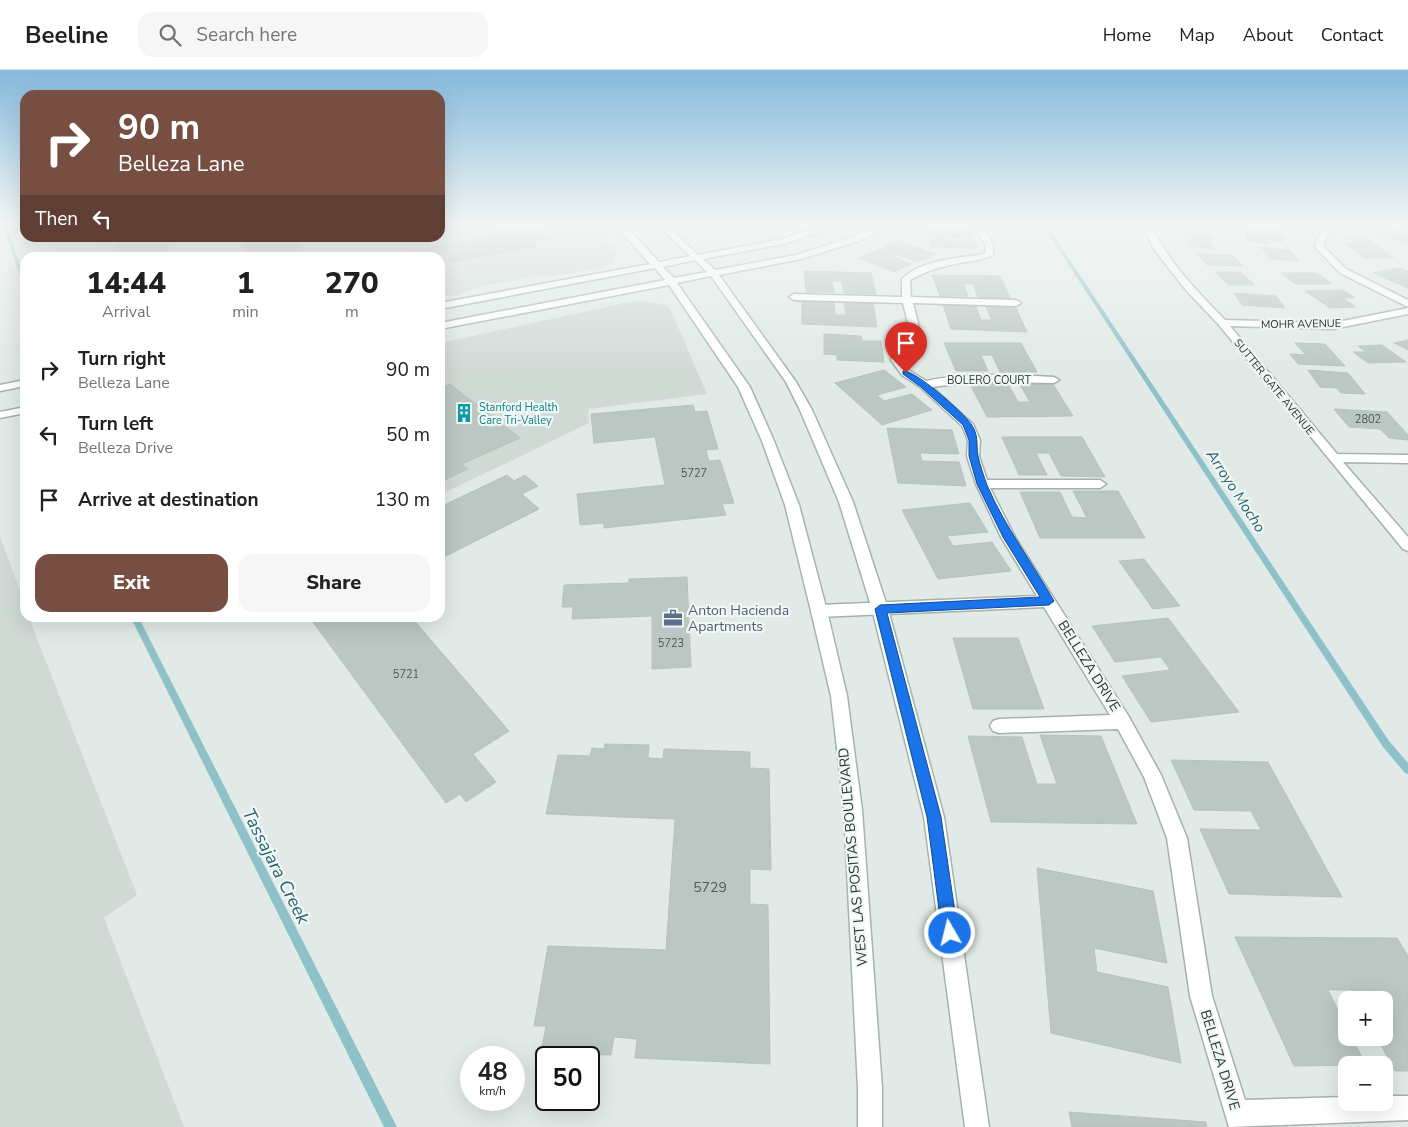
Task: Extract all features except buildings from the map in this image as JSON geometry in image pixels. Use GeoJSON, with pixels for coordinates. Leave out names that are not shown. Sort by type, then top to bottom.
{"type":"FeatureCollection","features":[{"type":"Feature","properties":{"kind":"main road"},"geometry":{"type":"LineString","coordinates":[[445,305],[612,273]]}},
{"type":"Feature","properties":{"kind":"main road","name":"WEST LAS POSITAS BOULEVARD"},"geometry":{"type":"LineString","coordinates":[[664,273],[672,282],[744,387],[768,440],[792,505],[820,611],[839,696],[853,810],[870,1088],[870,1127]]}},
{"type":"Feature","properties":{"kind":"main road"},"geometry":{"type":"LineString","coordinates":[[445,325],[712,273]]}},
{"type":"Feature","properties":{"kind":"main road"},"geometry":{"type":"LineString","coordinates":[[713,273],[791,382],[806,410],[846,502],[880,609],[934,817],[977,1127]]}},
{"type":"Feature","properties":{"kind":"main road","name":"BELLEZA DRIVE"},"geometry":{"type":"LineString","coordinates":[[914,273],[906,279],[904,290],[909,300],[914,327],[907,339],[897,350],[896,360],[906,373],[924,385],[967,424],[974,440],[973,456],[982,484],[1008,537],[1123,722],[1152,775],[1176,838],[1200,996],[1238,1120]]}},
{"type":"Feature","properties":{"kind":"main road","name":"SUTTER GATE AVENUE"},"geometry":{"type":"LineString","coordinates":[[1177,273],[1408,546]]}},
{"type":"Feature","properties":{"kind":"main road"},"geometry":{"type":"LineString","coordinates":[[1349,273],[1408,304]]}},
{"type":"Feature","properties":{"kind":"main road"},"geometry":{"type":"LineString","coordinates":[[794,297],[1016,303]]}},
{"type":"Feature","properties":{"kind":"main road","name":"MOHR AVENUE"},"geometry":{"type":"LineString","coordinates":[[1222,324],[1333,326],[1408,312]]}},
{"type":"Feature","properties":{"kind":"main road","name":"BOLERO COURT"},"geometry":{"type":"LineString","coordinates":[[924,385],[941,380],[968,378],[1054,380]]}},
{"type":"Feature","properties":{"kind":"main road"},"geometry":{"type":"LineString","coordinates":[[0,388],[20,384]]}},
{"type":"Feature","properties":{"kind":"main road"},"geometry":{"type":"LineString","coordinates":[[0,415],[20,411]]}},
{"type":"Feature","properties":{"kind":"main road"},"geometry":{"type":"LineString","coordinates":[[1333,458],[1408,459]]}},
{"type":"Feature","properties":{"kind":"main road"},"geometry":{"type":"LineString","coordinates":[[982,484],[1100,484]]}},
{"type":"Feature","properties":{"kind":"main road"},"geometry":{"type":"LineString","coordinates":[[820,611],[1049,601]]}},
{"type":"Feature","properties":{"kind":"main road"},"geometry":{"type":"LineString","coordinates":[[999,726],[1123,722]]}},
{"type":"Feature","properties":{"kind":"main road"},"geometry":{"type":"LineString","coordinates":[[1238,1120],[1408,1108]]}},
{"type":"Feature","properties":{"kind":"shaded area"},"geometry":{"type":"Polygon","coordinates":[[[445,273],[570,273],[554,276],[542,275],[477,287],[458,295],[445,296],[445,273]]]}},
{"type":"Feature","properties":{"kind":"shaded area"},"geometry":{"type":"Polygon","coordinates":[[[644,301],[665,305],[670,308],[707,394],[588,409],[589,423],[445,493],[445,342],[630,302],[644,301]]]}},
{"type":"Feature","properties":{"kind":"shaded area"},"geometry":{"type":"Polygon","coordinates":[[[0,536],[20,591],[20,622],[31,622],[137,895],[104,918],[184,1127],[0,1127],[0,536]]]}},
{"type":"Feature","properties":{"kind":"waterway","name":"Arroyo Mocho"},"geometry":{"type":"LineString","coordinates":[[1076,273],[1386,744],[1408,770]]}},
{"type":"Feature","properties":{"kind":"waterway","name":"Tassajara Creek"},"geometry":{"type":"LineString","coordinates":[[137,622],[391,1127]]}},
{"type":"Feature","properties":{"kind":"place","name":"Stanford Health Care Tri-Valley"},"geometry":{"type":"Point","coordinates":[464,413]}},
{"type":"Feature","properties":{"kind":"place","name":"Anton Hacienda Apartments"},"geometry":{"type":"Point","coordinates":[673,618]}},
{"type":"Feature","properties":{"kind":"route"},"geometry":{"type":"LineString","coordinates":[[906,373],[924,385],[967,424],[974,440],[973,456],[982,484],[1008,537],[1049,601],[880,609],[934,817],[950,933]]}}]}
